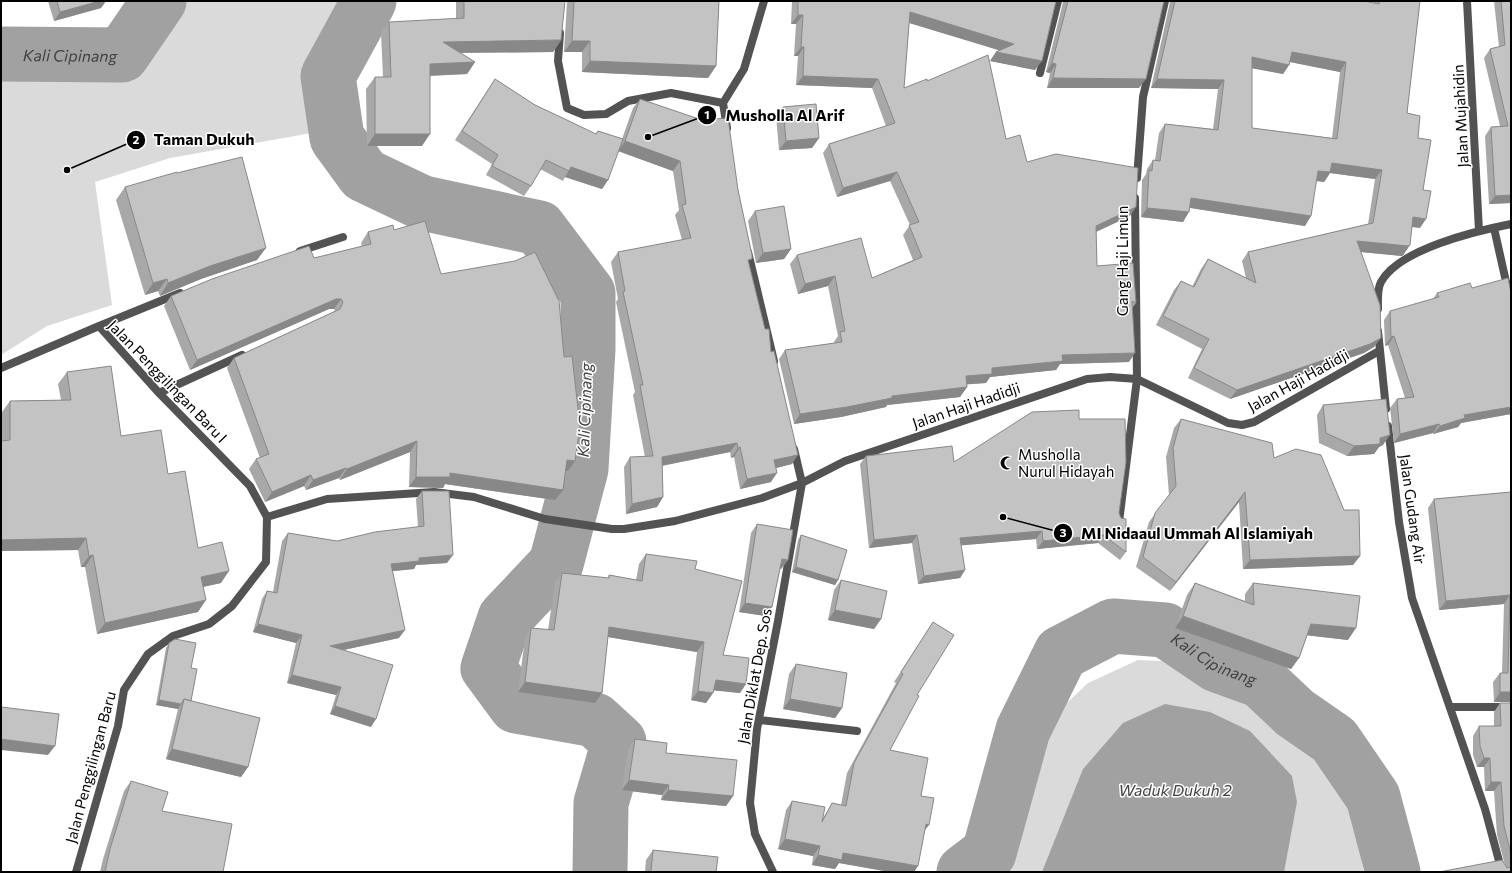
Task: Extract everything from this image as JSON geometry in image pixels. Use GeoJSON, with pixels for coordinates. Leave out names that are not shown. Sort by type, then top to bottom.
{"type":"FeatureCollection","features":[{"type":"Feature","properties":{"kind":"street"},"geometry":{"type":"LineString","coordinates":[[728,134],[723,103],[744,69],[764,1]]}},
{"type":"Feature","properties":{"kind":"street"},"geometry":{"type":"LineString","coordinates":[[1040,73],[1058,1]]}},
{"type":"Feature","properties":{"kind":"street","name":"Gang Haji Limun"},"geometry":{"type":"LineString","coordinates":[[1119,522],[1137,379],[1136,188],[1143,97],[1165,1]]}},
{"type":"Feature","properties":{"kind":"street","name":"Jalan Mujahidin"},"geometry":{"type":"LineString","coordinates":[[1468,1],[1479,231]]}},
{"type":"Feature","properties":{"kind":"street"},"geometry":{"type":"LineString","coordinates":[[561,24],[558,61],[567,108],[584,115],[606,114],[628,101],[671,93],[723,103]]}},
{"type":"Feature","properties":{"kind":"street","name":"Jalan Gudang Air"},"geometry":{"type":"LineString","coordinates":[[1502,872],[1485,809],[1412,598],[1399,522],[1379,351],[1378,296],[1381,282],[1397,264],[1420,251],[1479,231],[1511,224]]}},
{"type":"Feature","properties":{"kind":"street"},"geometry":{"type":"LineString","coordinates":[[1494,228],[1511,304]]}},
{"type":"Feature","properties":{"kind":"street"},"geometry":{"type":"LineString","coordinates":[[291,254],[343,237]]}},
{"type":"Feature","properties":{"kind":"street"},"geometry":{"type":"LineString","coordinates":[[747,245],[775,368]]}},
{"type":"Feature","properties":{"kind":"street"},"geometry":{"type":"LineString","coordinates":[[99,326],[188,290]]}},
{"type":"Feature","properties":{"kind":"street","name":"Jalan Penggilingan Baru I"},"geometry":{"type":"LineString","coordinates":[[1,368],[99,326],[159,393],[250,486],[267,517]]}},
{"type":"Feature","properties":{"kind":"street"},"geometry":{"type":"LineString","coordinates":[[159,393],[252,350]]}},
{"type":"Feature","properties":{"kind":"street","name":"Jalan Haji Hadidji"},"geometry":{"type":"LineString","coordinates":[[267,517],[327,499],[434,492],[474,497],[545,519],[612,530],[624,529],[676,521],[762,498],[802,483],[845,461],[1087,380],[1110,377],[1137,379],[1228,423],[1242,425],[1254,422],[1379,351]]}},
{"type":"Feature","properties":{"kind":"street"},"geometry":{"type":"LineString","coordinates":[[791,437],[802,483]]}},
{"type":"Feature","properties":{"kind":"street","name":"Jalan Diklat Dep. Sos"},"geometry":{"type":"LineString","coordinates":[[773,872],[755,834],[750,803],[758,720],[778,621],[802,483]]}},
{"type":"Feature","properties":{"kind":"street","name":"Jalan Penggilingan Baru"},"geometry":{"type":"LineString","coordinates":[[76,872],[118,726],[124,690],[148,654],[174,636],[209,624],[232,606],[266,562],[267,517]]}},
{"type":"Feature","properties":{"kind":"street"},"geometry":{"type":"LineString","coordinates":[[1450,706],[1511,707]]}},
{"type":"Feature","properties":{"kind":"street"},"geometry":{"type":"LineString","coordinates":[[758,720],[857,731]]}},
{"type":"Feature","properties":{"kind":"shaded area"},"geometry":{"type":"Polygon","coordinates":[[[181,1],[361,1],[332,46],[322,85],[323,131],[170,158],[95,182],[112,305],[47,326],[1,355],[1,59],[121,58],[143,49],[158,37],[170,22],[181,1]]]}},
{"type":"Feature","properties":{"kind":"shaded area"},"geometry":{"type":"Polygon","coordinates":[[[1138,660],[1181,662],[1235,684],[1306,746],[1352,812],[1364,872],[993,872],[1015,838],[1038,755],[1055,714],[1088,683],[1138,660]]]}},
{"type":"Feature","properties":{"kind":"water","name":"Waduk Dukuh 2"},"geometry":{"type":"Polygon","coordinates":[[[1165,704],[1210,712],[1250,731],[1292,776],[1297,802],[1284,872],[1042,872],[1083,769],[1123,723],[1165,704]]]}},
{"type":"Feature","properties":{"kind":"building"},"geometry":{"type":"Polygon","coordinates":[[[57,1],[100,1],[60,12],[57,1]]]}},
{"type":"Feature","properties":{"kind":"building"},"geometry":{"type":"Polygon","coordinates":[[[464,1],[565,1],[561,40],[443,42],[475,62],[430,64],[430,134],[375,134],[375,77],[391,77],[389,22],[464,18],[464,1]]]}},
{"type":"Feature","properties":{"kind":"building"},"geometry":{"type":"Polygon","coordinates":[[[574,1],[719,1],[716,66],[590,61],[590,41],[572,41],[574,1]]]}},
{"type":"Feature","properties":{"kind":"building"},"geometry":{"type":"Polygon","coordinates":[[[798,1],[1056,1],[1042,61],[996,52],[1014,44],[910,12],[904,88],[927,79],[927,81],[988,55],[1006,139],[1020,135],[1027,162],[1056,154],[1138,168],[1136,207],[1096,226],[1097,266],[1133,263],[1136,303],[1132,301],[1135,353],[1062,355],[1063,361],[992,368],[992,374],[966,376],[967,387],[892,396],[892,398],[847,407],[800,414],[785,350],[842,342],[840,332],[845,331],[835,276],[805,284],[797,255],[861,238],[872,278],[922,257],[909,225],[919,222],[897,172],[843,188],[829,144],[895,123],[878,79],[803,76],[804,47],[801,47],[803,15],[798,15],[798,1]]]}},
{"type":"Feature","properties":{"kind":"building"},"geometry":{"type":"Polygon","coordinates":[[[1068,1],[1164,1],[1146,79],[1053,78],[1056,64],[1052,63],[1068,1]]]}},
{"type":"Feature","properties":{"kind":"building"},"geometry":{"type":"Polygon","coordinates":[[[1175,1],[1364,1],[1379,4],[1380,1],[1420,1],[1407,113],[1420,116],[1418,138],[1431,140],[1423,190],[1431,191],[1426,219],[1413,217],[1410,245],[1408,246],[1357,241],[1380,305],[1381,338],[1370,344],[1237,390],[1194,368],[1209,339],[1163,316],[1181,281],[1194,287],[1208,259],[1256,283],[1248,252],[1373,223],[1382,170],[1332,163],[1330,172],[1318,171],[1311,216],[1191,198],[1189,212],[1147,208],[1149,170],[1152,171],[1153,160],[1160,161],[1165,124],[1218,130],[1224,80],[1157,79],[1175,1]],[[1292,52],[1289,65],[1252,57],[1252,128],[1337,139],[1346,62],[1292,52]]]}},
{"type":"Feature","properties":{"kind":"building"},"geometry":{"type":"Polygon","coordinates":[[[1501,1],[1511,1],[1511,195],[1495,196],[1491,127],[1508,126],[1490,49],[1505,45],[1501,1]]]}},
{"type":"Feature","properties":{"kind":"building"},"geometry":{"type":"Polygon","coordinates":[[[495,79],[535,105],[596,134],[598,131],[623,139],[608,180],[571,167],[569,171],[546,160],[531,186],[492,166],[498,155],[462,131],[495,79]]]}},
{"type":"Feature","properties":{"kind":"building"},"geometry":{"type":"Polygon","coordinates":[[[640,99],[702,120],[728,118],[738,190],[752,255],[752,259],[748,260],[765,329],[769,329],[771,352],[774,351],[798,455],[774,460],[777,473],[747,479],[740,447],[738,448],[737,443],[662,457],[663,497],[632,504],[630,457],[653,456],[640,385],[643,385],[623,292],[625,291],[618,252],[691,238],[682,205],[686,204],[680,161],[625,141],[640,99]]]}},
{"type":"Feature","properties":{"kind":"building"},"geometry":{"type":"Polygon","coordinates":[[[816,104],[819,138],[786,141],[783,107],[816,104]]]}},
{"type":"Feature","properties":{"kind":"building"},"geometry":{"type":"Polygon","coordinates":[[[242,157],[266,248],[210,266],[168,283],[167,279],[153,283],[125,187],[177,172],[242,157]]]}},
{"type":"Feature","properties":{"kind":"building"},"geometry":{"type":"Polygon","coordinates":[[[784,206],[791,249],[763,253],[755,211],[784,206]]]}},
{"type":"Feature","properties":{"kind":"building"},"geometry":{"type":"Polygon","coordinates":[[[425,221],[441,274],[515,261],[535,252],[559,301],[564,357],[572,356],[580,426],[575,461],[567,460],[563,490],[450,473],[450,477],[416,477],[417,441],[347,469],[346,468],[313,480],[311,475],[272,492],[256,459],[269,454],[234,358],[340,309],[343,302],[341,299],[336,299],[197,360],[171,296],[212,279],[309,246],[314,258],[371,244],[368,232],[393,225],[394,230],[425,221]]]}},
{"type":"Feature","properties":{"kind":"building"},"geometry":{"type":"Polygon","coordinates":[[[1508,278],[1511,293],[1511,407],[1464,415],[1465,418],[1440,426],[1439,424],[1400,434],[1397,399],[1414,397],[1394,336],[1391,337],[1390,311],[1439,297],[1437,293],[1470,283],[1472,288],[1508,278]]]}},
{"type":"Feature","properties":{"kind":"building"},"geometry":{"type":"Polygon","coordinates":[[[111,366],[121,436],[161,430],[168,474],[185,471],[198,548],[222,542],[229,571],[201,577],[206,600],[105,623],[93,555],[89,556],[86,538],[1,540],[1,441],[10,440],[10,401],[71,400],[67,372],[111,366]]]}},
{"type":"Feature","properties":{"kind":"building"},"geometry":{"type":"Polygon","coordinates":[[[1386,399],[1390,435],[1380,438],[1380,444],[1354,446],[1326,433],[1323,405],[1386,399]]]}},
{"type":"Feature","properties":{"kind":"building"},"geometry":{"type":"Polygon","coordinates":[[[1079,410],[1079,419],[1125,419],[1126,462],[1119,513],[1121,518],[1126,519],[1126,552],[1103,535],[1043,541],[1042,531],[960,538],[965,570],[924,576],[917,535],[874,540],[866,456],[952,446],[954,462],[1032,412],[1079,410]]]}},
{"type":"Feature","properties":{"kind":"building"},"geometry":{"type":"Polygon","coordinates":[[[1181,419],[1272,443],[1274,458],[1296,449],[1321,455],[1344,510],[1359,510],[1360,556],[1250,560],[1245,492],[1176,582],[1143,557],[1155,513],[1176,486],[1173,448],[1181,419]]]}},
{"type":"Feature","properties":{"kind":"building"},"geometry":{"type":"Polygon","coordinates":[[[422,491],[449,491],[453,555],[419,558],[419,561],[391,564],[405,630],[330,646],[393,665],[376,719],[335,706],[341,687],[292,675],[302,635],[258,624],[267,591],[277,593],[288,533],[337,541],[375,532],[424,526],[422,491]]]}},
{"type":"Feature","properties":{"kind":"building"},"geometry":{"type":"Polygon","coordinates":[[[1511,492],[1511,692],[1500,692],[1500,673],[1508,673],[1510,595],[1446,601],[1434,499],[1511,492]]]}},
{"type":"Feature","properties":{"kind":"building"},"geometry":{"type":"Polygon","coordinates":[[[757,524],[793,530],[788,560],[782,559],[772,607],[745,603],[757,524]]]}},
{"type":"Feature","properties":{"kind":"building"},"geometry":{"type":"Polygon","coordinates":[[[801,535],[847,550],[838,580],[796,567],[801,535]]]}},
{"type":"Feature","properties":{"kind":"building"},"geometry":{"type":"Polygon","coordinates":[[[646,554],[697,561],[695,569],[742,581],[723,655],[749,658],[746,684],[716,680],[713,693],[698,691],[704,642],[609,627],[602,693],[525,682],[531,628],[554,630],[562,573],[609,578],[609,575],[642,581],[646,554]]]}},
{"type":"Feature","properties":{"kind":"building"},"geometry":{"type":"Polygon","coordinates":[[[841,580],[887,591],[881,619],[835,610],[841,580]]]}},
{"type":"Feature","properties":{"kind":"building"},"geometry":{"type":"Polygon","coordinates":[[[1195,583],[1254,605],[1253,583],[1360,596],[1356,628],[1311,624],[1299,658],[1183,616],[1195,583]]]}},
{"type":"Feature","properties":{"kind":"building"},"geometry":{"type":"Polygon","coordinates":[[[933,622],[954,635],[917,695],[919,696],[890,750],[928,758],[921,796],[934,798],[929,825],[926,824],[918,866],[843,853],[842,860],[818,855],[820,846],[785,839],[792,801],[825,807],[822,822],[832,803],[846,806],[854,763],[903,674],[901,672],[933,622]]]}},
{"type":"Feature","properties":{"kind":"building"},"geometry":{"type":"Polygon","coordinates":[[[175,639],[196,643],[191,668],[197,669],[191,701],[184,699],[181,704],[159,700],[169,643],[175,639]]]}},
{"type":"Feature","properties":{"kind":"building"},"geometry":{"type":"Polygon","coordinates":[[[796,664],[847,673],[842,708],[790,699],[796,664]]]}},
{"type":"Feature","properties":{"kind":"building"},"geometry":{"type":"Polygon","coordinates":[[[184,699],[260,718],[248,767],[172,749],[184,699]]]}},
{"type":"Feature","properties":{"kind":"building"},"geometry":{"type":"Polygon","coordinates":[[[1500,703],[1511,703],[1511,854],[1504,826],[1501,782],[1491,782],[1490,758],[1484,758],[1480,746],[1479,726],[1501,726],[1500,703]]]}},
{"type":"Feature","properties":{"kind":"building"},"geometry":{"type":"Polygon","coordinates":[[[1,707],[59,714],[55,746],[1,739],[1,707]]]}},
{"type":"Feature","properties":{"kind":"building"},"geometry":{"type":"Polygon","coordinates":[[[635,739],[667,743],[666,753],[737,760],[733,796],[668,790],[669,785],[629,780],[635,739]]]}},
{"type":"Feature","properties":{"kind":"building"},"geometry":{"type":"Polygon","coordinates":[[[131,781],[168,792],[162,811],[232,824],[223,872],[105,872],[110,849],[131,781]]]}},
{"type":"Feature","properties":{"kind":"building"},"geometry":{"type":"Polygon","coordinates":[[[653,850],[718,857],[716,872],[651,872],[653,850]]]}},
{"type":"Feature","properties":{"kind":"building"},"geometry":{"type":"Polygon","coordinates":[[[1502,860],[1507,868],[1511,867],[1511,872],[1439,872],[1502,860]]]}},
{"type":"Feature","properties":{"kind":"waterway","name":"Kali Cipinang"},"geometry":{"type":"LineString","coordinates":[[1,54],[122,55],[159,1]]}},
{"type":"Feature","properties":{"kind":"waterway","name":"Kali Cipinang"},"geometry":{"type":"LineString","coordinates":[[369,1],[328,76],[337,138],[364,175],[423,203],[539,228],[588,293],[588,349],[581,469],[556,564],[505,618],[488,668],[516,706],[595,720],[619,742],[601,803],[600,872]]}},
{"type":"Feature","properties":{"kind":"waterway"},"geometry":{"type":"LineString","coordinates":[[358,20],[387,1]]}},
{"type":"Feature","properties":{"kind":"waterway","name":"Kali Cipinang"},"geometry":{"type":"LineString","coordinates":[[964,872],[989,853],[1023,730],[1061,653],[1113,626],[1165,630],[1217,665],[1261,681],[1295,713],[1334,740],[1373,797],[1393,872]]}},
{"type":"Feature","properties":{"kind":"place","name":"Musholla Al Arif"},"geometry":{"type":"Point","coordinates":[648,137]}},
{"type":"Feature","properties":{"kind":"place","name":"Taman Dukuh"},"geometry":{"type":"Point","coordinates":[67,170]}},
{"type":"Feature","properties":{"kind":"place","name":"Musholla Nurul Hidayah"},"geometry":{"type":"Point","coordinates":[1007,463]}},
{"type":"Feature","properties":{"kind":"place","name":"MI Nidaaul Ummah Al Islamiyah"},"geometry":{"type":"Point","coordinates":[1003,517]}}]}
